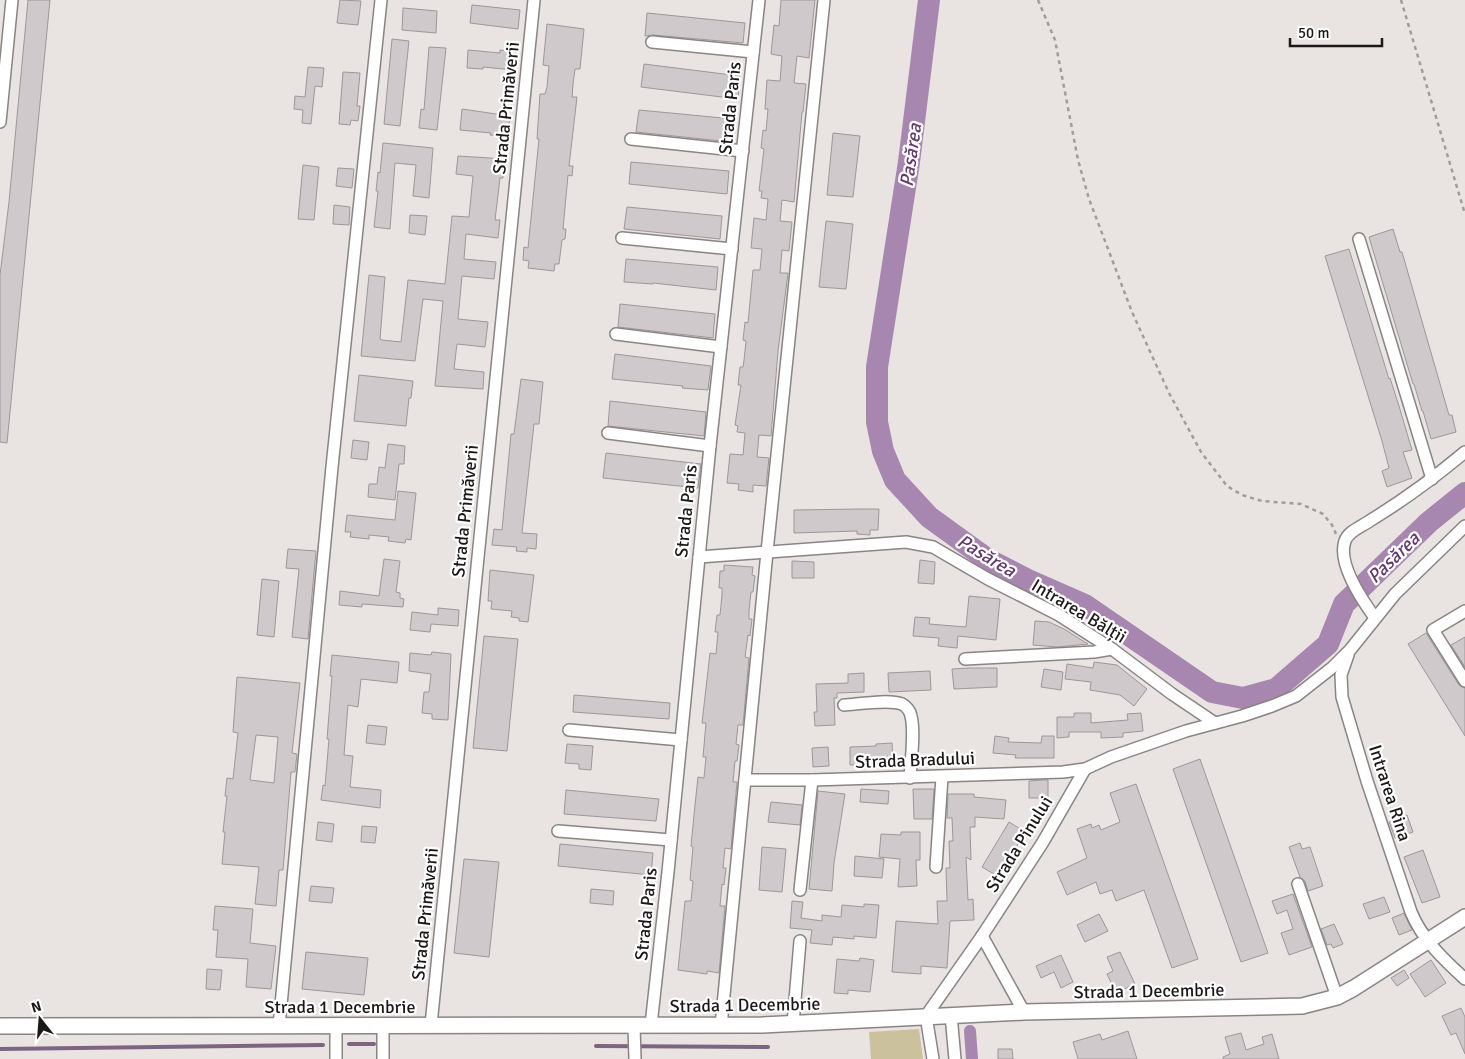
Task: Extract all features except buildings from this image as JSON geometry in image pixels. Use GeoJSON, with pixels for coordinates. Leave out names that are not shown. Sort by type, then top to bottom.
{"type":"FeatureCollection","features":[{"type":"Feature","properties":{"kind":"main road","name":"Strada 1 Decembrie"},"geometry":{"type":"LineString","coordinates":[[0,1026],[431,1025],[634,1032],[651,1025],[792,1024],[1024,1012],[1288,1007],[1318,1003],[1337,997],[1465,916]]}},
{"type":"Feature","properties":{"kind":"street"},"geometry":{"type":"LineString","coordinates":[[0,122],[12,0]]}},
{"type":"Feature","properties":{"kind":"street"},"geometry":{"type":"LineString","coordinates":[[280,1026],[331,477],[382,0]]}},
{"type":"Feature","properties":{"kind":"street","name":"Strada Primăverii"},"geometry":{"type":"LineString","coordinates":[[431,1025],[534,0]]}},
{"type":"Feature","properties":{"kind":"street","name":"Strada Paris"},"geometry":{"type":"LineString","coordinates":[[651,1025],[710,446],[759,0]]}},
{"type":"Feature","properties":{"kind":"street"},"geometry":{"type":"LineString","coordinates":[[721,1026],[767,552],[824,0]]}},
{"type":"Feature","properties":{"kind":"street"},"geometry":{"type":"LineString","coordinates":[[652,42],[754,52]]}},
{"type":"Feature","properties":{"kind":"street"},"geometry":{"type":"LineString","coordinates":[[631,139],[743,151]]}},
{"type":"Feature","properties":{"kind":"street"},"geometry":{"type":"LineString","coordinates":[[622,238],[732,249]]}},
{"type":"Feature","properties":{"kind":"street"},"geometry":{"type":"LineString","coordinates":[[1358,239],[1432,479]]}},
{"type":"Feature","properties":{"kind":"street"},"geometry":{"type":"LineString","coordinates":[[616,334],[721,347]]}},
{"type":"Feature","properties":{"kind":"street"},"geometry":{"type":"LineString","coordinates":[[608,433],[710,446]]}},
{"type":"Feature","properties":{"kind":"street"},"geometry":{"type":"LineString","coordinates":[[1374,618],[1360,597],[1342,555],[1345,539],[1355,530],[1432,479],[1465,452]]}},
{"type":"Feature","properties":{"kind":"street"},"geometry":{"type":"LineString","coordinates":[[1350,650],[1374,618],[1431,558],[1465,526]]}},
{"type":"Feature","properties":{"kind":"street","name":"Intrarea Bălții"},"geometry":{"type":"LineString","coordinates":[[699,557],[906,542],[924,544],[933,547],[988,579],[1059,616],[1112,649],[1172,694],[1215,723]]}},
{"type":"Feature","properties":{"kind":"street"},"geometry":{"type":"LineString","coordinates":[[1465,611],[1433,630],[1465,681]]}},
{"type":"Feature","properties":{"kind":"street"},"geometry":{"type":"LineString","coordinates":[[965,659],[1094,652],[1112,649]]}},
{"type":"Feature","properties":{"kind":"street","name":"Strada Bradului"},"geometry":{"type":"LineString","coordinates":[[745,780],[942,777],[1064,772],[1085,769],[1120,754],[1186,731],[1264,709],[1296,696],[1333,668],[1350,650]]}},
{"type":"Feature","properties":{"kind":"street","name":"Intrarea Rina"},"geometry":{"type":"LineString","coordinates":[[1350,650],[1341,674],[1340,686],[1348,720],[1411,912],[1417,928],[1465,979]]}},
{"type":"Feature","properties":{"kind":"street"},"geometry":{"type":"LineString","coordinates":[[844,705],[885,703],[901,704],[908,708],[912,715],[910,778]]}},
{"type":"Feature","properties":{"kind":"street"},"geometry":{"type":"LineString","coordinates":[[569,730],[681,740]]}},
{"type":"Feature","properties":{"kind":"street","name":"Strada Pinului"},"geometry":{"type":"LineString","coordinates":[[926,1016],[982,936],[1043,842],[1085,769]]}},
{"type":"Feature","properties":{"kind":"street"},"geometry":{"type":"LineString","coordinates":[[936,867],[942,777]]}},
{"type":"Feature","properties":{"kind":"street"},"geometry":{"type":"LineString","coordinates":[[800,890],[812,780]]}},
{"type":"Feature","properties":{"kind":"street"},"geometry":{"type":"LineString","coordinates":[[558,831],[671,840]]}},
{"type":"Feature","properties":{"kind":"street"},"geometry":{"type":"LineString","coordinates":[[1298,884],[1337,997]]}},
{"type":"Feature","properties":{"kind":"street"},"geometry":{"type":"LineString","coordinates":[[982,936],[1024,1012]]}},
{"type":"Feature","properties":{"kind":"street"},"geometry":{"type":"LineString","coordinates":[[792,1024],[800,941]]}},
{"type":"Feature","properties":{"kind":"street"},"geometry":{"type":"LineString","coordinates":[[951,1015],[955,1059]]}},
{"type":"Feature","properties":{"kind":"street"},"geometry":{"type":"LineString","coordinates":[[926,1016],[933,1059]]}},
{"type":"Feature","properties":{"kind":"street"},"geometry":{"type":"LineString","coordinates":[[383,1025],[383,1059]]}},
{"type":"Feature","properties":{"kind":"street"},"geometry":{"type":"LineString","coordinates":[[336,1026],[336,1059]]}},
{"type":"Feature","properties":{"kind":"street"},"geometry":{"type":"LineString","coordinates":[[634,1032],[635,1056]]}},
{"type":"Feature","properties":{"kind":"path"},"geometry":{"type":"LineString","coordinates":[[1038,0],[1055,40],[1078,160],[1089,200],[1132,312],[1168,393],[1201,452],[1228,486],[1242,495],[1262,501],[1301,504],[1323,514],[1332,524],[1342,555]]}},
{"type":"Feature","properties":{"kind":"path"},"geometry":{"type":"LineString","coordinates":[[1401,0],[1465,214]]}},
{"type":"Feature","properties":{"kind":"shaded area"},"geometry":{"type":"Polygon","coordinates":[[[919,1029],[923,1059],[871,1059],[869,1032],[919,1029]]]}},
{"type":"Feature","properties":{"kind":"waterway","name":"Pasărea"},"geometry":{"type":"LineString","coordinates":[[929,0],[909,162],[877,367],[877,422],[883,451],[895,480],[929,517],[987,559],[1028,580],[1085,605],[1212,692],[1243,698],[1276,689],[1328,644],[1344,604],[1429,522],[1465,493]]}},
{"type":"Feature","properties":{"kind":"waterway"},"geometry":{"type":"LineString","coordinates":[[970,1031],[972,1059]]}},
{"type":"Feature","properties":{"kind":"waterway"},"geometry":{"type":"LineString","coordinates":[[349,1044],[374,1044]]}},
{"type":"Feature","properties":{"kind":"waterway"},"geometry":{"type":"LineString","coordinates":[[0,1049],[323,1045]]}},
{"type":"Feature","properties":{"kind":"waterway"},"geometry":{"type":"LineString","coordinates":[[596,1046],[768,1047]]}}]}
